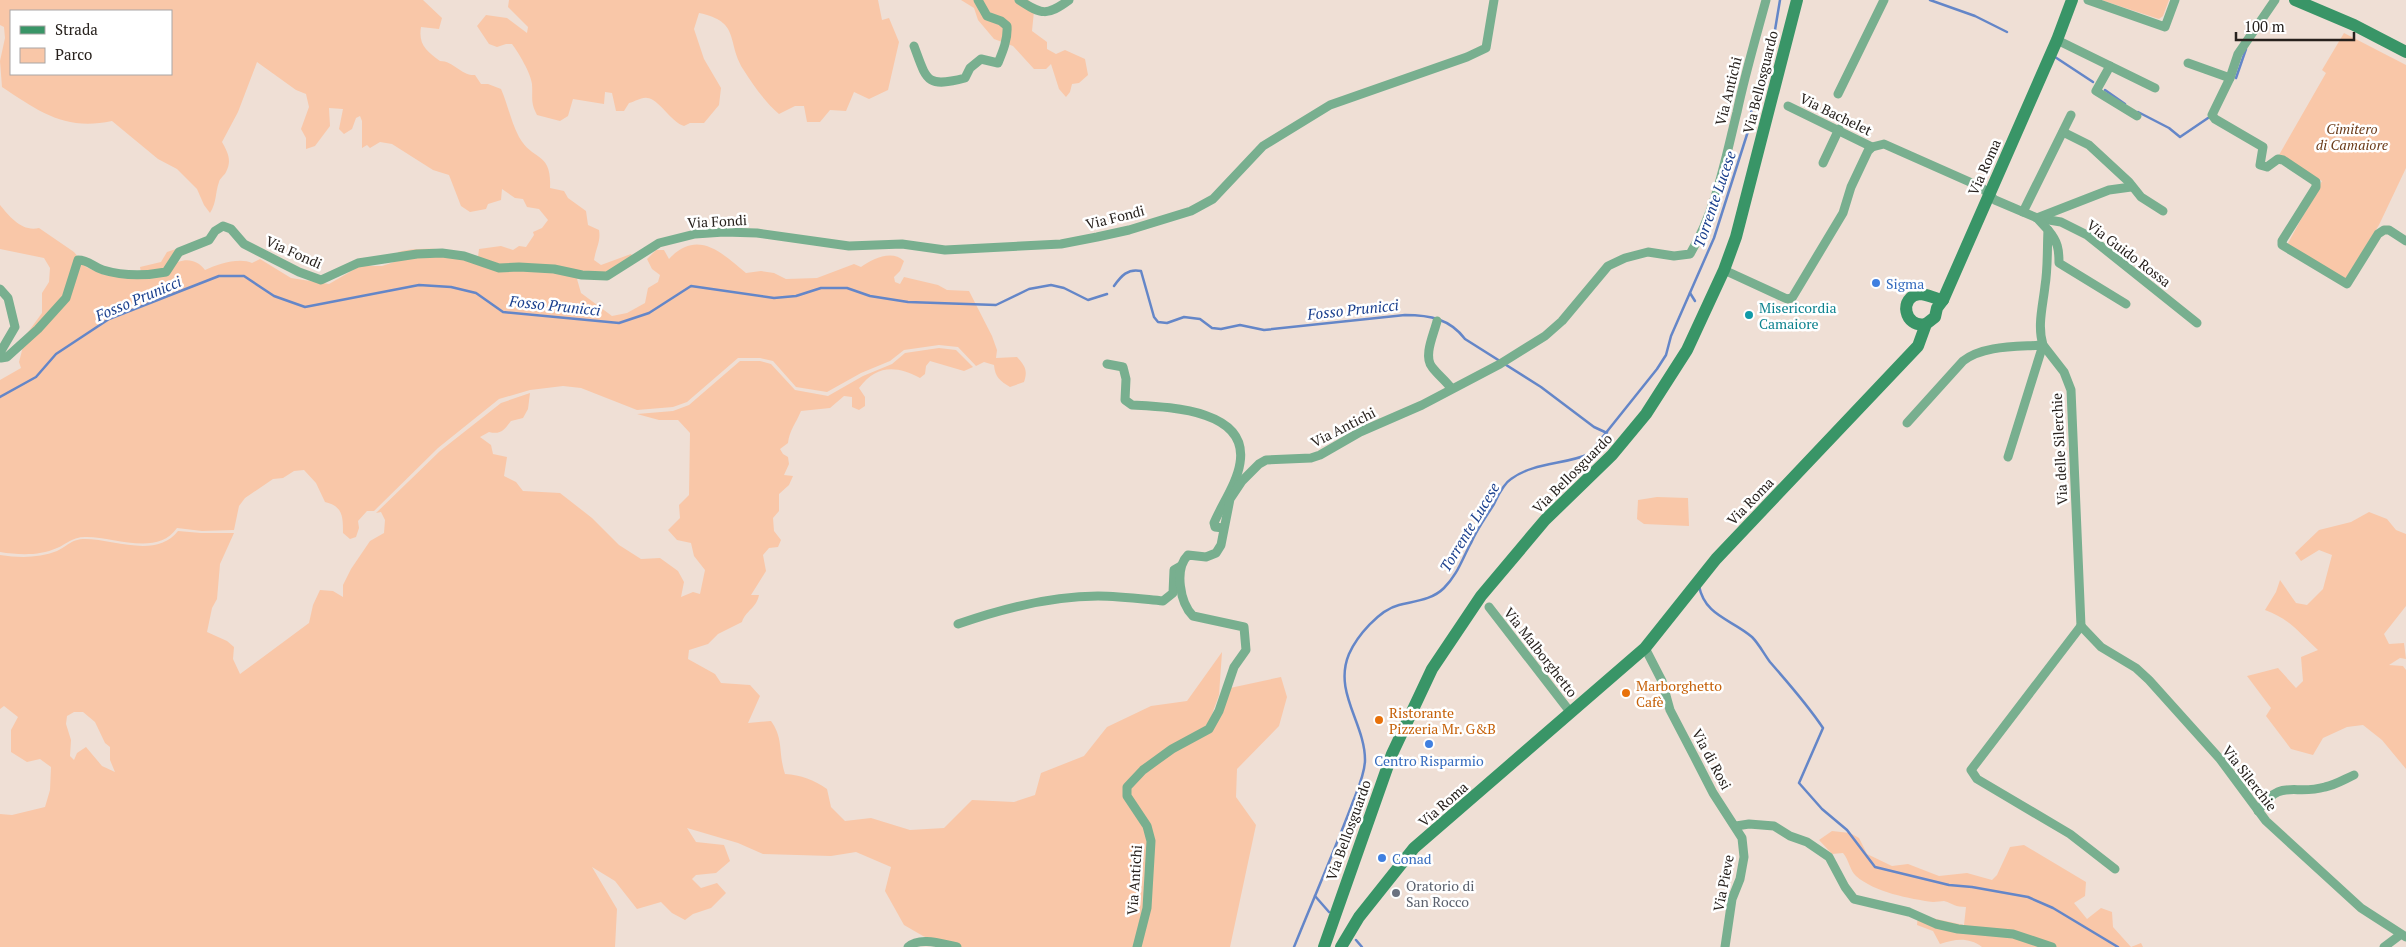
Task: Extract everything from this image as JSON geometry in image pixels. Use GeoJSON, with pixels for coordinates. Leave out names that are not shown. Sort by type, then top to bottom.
{"type":"FeatureCollection","features":[{"type":"Feature","properties":{"kind":"street"},"geometry":{"type":"LineString","coordinates":[[914,46],[923,70],[930,80],[941,84],[965,78],[970,68],[981,59],[998,63],[1008,34],[1007,26],[1002,21],[986,16],[979,6],[978,0]]}},
{"type":"Feature","properties":{"kind":"street"},"geometry":{"type":"LineString","coordinates":[[1019,0],[1035,10],[1043,12],[1053,11],[1070,0]]}},
{"type":"Feature","properties":{"kind":"street","name":"Via Fondi"},"geometry":{"type":"LineString","coordinates":[[0,289],[8,298],[15,327],[0,351],[1,358],[7,357],[38,330],[66,298],[78,260],[86,260],[101,270],[139,275],[166,272],[179,252],[208,240],[215,231],[223,226],[231,229],[244,244],[299,272],[321,280],[358,263],[417,254],[442,253],[464,256],[500,268],[554,269],[582,275],[607,276],[659,243],[685,236],[714,233],[757,233],[849,246],[902,244],[945,250],[1062,244],[1129,230],[1191,211],[1213,199],[1263,146],[1330,105],[1467,57],[1486,48],[1494,0]]}},
{"type":"Feature","properties":{"kind":"street","name":"Via Antichi"},"geometry":{"type":"LineString","coordinates":[[1137,947],[1147,908],[1151,841],[1147,826],[1126,796],[1127,787],[1143,770],[1172,749],[1209,729],[1234,667],[1246,650],[1244,627],[1193,616],[1188,611],[1181,585],[1180,566],[1188,555],[1206,557],[1216,553],[1221,545],[1230,499],[1242,481],[1258,464],[1266,460],[1311,458],[1320,455],[1360,432],[1422,405],[1504,361],[1545,336],[1562,321],[1608,266],[1625,258],[1648,252],[1674,256],[1690,254],[1702,234],[1722,175],[1766,0]]}},
{"type":"Feature","properties":{"kind":"street","name":"Via Bellosguardo"},"geometry":{"type":"LineString","coordinates":[[1324,943],[1392,754],[1432,669],[1487,589],[1545,520],[1612,455],[1646,414],[1687,350],[1724,270],[1736,237],[1797,0]]}},
{"type":"Feature","properties":{"kind":"street"},"geometry":{"type":"LineString","coordinates":[[1838,94],[1884,0]]}},
{"type":"Feature","properties":{"kind":"street","name":"Via Roma"},"geometry":{"type":"LineString","coordinates":[[1345,938],[1389,878],[1414,848],[1645,648],[1716,558],[1918,346],[1923,328],[1935,317],[1937,302],[1989,194],[2057,40],[2072,0]]}},
{"type":"Feature","properties":{"kind":"street"},"geometry":{"type":"LineString","coordinates":[[2088,0],[2165,27],[2175,0]]}},
{"type":"Feature","properties":{"kind":"street"},"geometry":{"type":"LineString","coordinates":[[2274,0],[2238,54],[2230,78],[2212,115],[2220,122],[2263,147],[2260,165],[2267,167],[2278,160],[2283,160],[2316,182],[2316,188],[2282,241],[2285,248],[2347,284],[2378,234],[2384,230],[2389,230],[2406,241]]}},
{"type":"Feature","properties":{"kind":"street"},"geometry":{"type":"LineString","coordinates":[[2295,0],[2354,25],[2406,52]]}},
{"type":"Feature","properties":{"kind":"street"},"geometry":{"type":"LineString","coordinates":[[2057,40],[2155,88]]}},
{"type":"Feature","properties":{"kind":"street"},"geometry":{"type":"LineString","coordinates":[[2188,63],[2230,78]]}},
{"type":"Feature","properties":{"kind":"street"},"geometry":{"type":"LineString","coordinates":[[2110,66],[2096,91],[2137,116]]}},
{"type":"Feature","properties":{"kind":"street","name":"Via Bachelet"},"geometry":{"type":"LineString","coordinates":[[1788,106],[1839,129],[1872,147]]}},
{"type":"Feature","properties":{"kind":"street"},"geometry":{"type":"LineString","coordinates":[[2023,212],[2071,115]]}},
{"type":"Feature","properties":{"kind":"street"},"geometry":{"type":"LineString","coordinates":[[1823,163],[1839,129]]}},
{"type":"Feature","properties":{"kind":"street"},"geometry":{"type":"LineString","coordinates":[[2063,132],[2089,145],[2129,182],[2131,187],[2141,197],[2163,211]]}},
{"type":"Feature","properties":{"kind":"street"},"geometry":{"type":"LineString","coordinates":[[1724,270],[1787,299],[1792,298],[1843,213],[1853,180],[1868,150],[1884,144],[1981,187],[1996,200],[2037,218],[2048,230],[2059,248],[2059,264],[2126,304]]}},
{"type":"Feature","properties":{"kind":"street"},"geometry":{"type":"LineString","coordinates":[[2037,218],[2109,190],[2131,187]]}},
{"type":"Feature","properties":{"kind":"street","name":"Via Guido Rossa"},"geometry":{"type":"LineString","coordinates":[[2037,218],[2061,222],[2087,235],[2197,323]]}},
{"type":"Feature","properties":{"kind":"street"},"geometry":{"type":"LineString","coordinates":[[2008,457],[2043,345],[2041,308],[2046,285],[2048,230]]}},
{"type":"Feature","properties":{"kind":"street"},"geometry":{"type":"LineString","coordinates":[[1923,328],[1907,316],[1906,310],[1909,300],[1917,294],[1928,296],[1937,302]]}},
{"type":"Feature","properties":{"kind":"street"},"geometry":{"type":"LineString","coordinates":[[1437,321],[1429,351],[1429,361],[1451,388]]}},
{"type":"Feature","properties":{"kind":"street"},"geometry":{"type":"LineString","coordinates":[[1907,423],[1970,355],[1995,349],[2043,345]]}},
{"type":"Feature","properties":{"kind":"street","name":"Via delle Silerchie"},"geometry":{"type":"LineString","coordinates":[[2043,345],[2064,372],[2071,390],[2081,626]]}},
{"type":"Feature","properties":{"kind":"street"},"geometry":{"type":"LineString","coordinates":[[1107,364],[1123,368],[1126,379],[1125,400],[1132,405],[1190,410],[1209,415],[1238,438],[1241,445],[1240,464],[1214,523],[1215,527],[1223,528]]}},
{"type":"Feature","properties":{"kind":"street"},"geometry":{"type":"LineString","coordinates":[[958,624],[1000,610],[1066,598],[1098,596],[1163,601],[1173,592],[1174,570],[1180,566]]}},
{"type":"Feature","properties":{"kind":"street","name":"Via Malborghetto"},"geometry":{"type":"LineString","coordinates":[[1489,607],[1571,713]]}},
{"type":"Feature","properties":{"kind":"street"},"geometry":{"type":"LineString","coordinates":[[2081,626],[1971,770],[1976,779],[2070,834],[2115,869]]}},
{"type":"Feature","properties":{"kind":"street","name":"Via Silerchie"},"geometry":{"type":"LineString","coordinates":[[2081,626],[2102,646],[2136,668],[2149,680],[2220,759],[2266,821],[2348,897],[2403,936]]}},
{"type":"Feature","properties":{"kind":"street","name":"Via di Rosi"},"geometry":{"type":"LineString","coordinates":[[1645,648],[1662,681],[1670,710],[1713,793],[1736,826]]}},
{"type":"Feature","properties":{"kind":"street"},"geometry":{"type":"LineString","coordinates":[[2258,811],[2272,794],[2290,788],[2326,787],[2354,775]]}},
{"type":"Feature","properties":{"kind":"street"},"geometry":{"type":"LineString","coordinates":[[1736,826],[1749,824],[1774,826],[1790,836],[1807,842],[1829,857],[1845,887],[1854,899],[1909,912],[1936,924],[1958,929],[2013,934],[2052,947]]}},
{"type":"Feature","properties":{"kind":"street","name":"Via Pieve"},"geometry":{"type":"LineString","coordinates":[[1725,947],[1732,899],[1740,879],[1744,857],[1742,838],[1736,826]]}},
{"type":"Feature","properties":{"kind":"street"},"geometry":{"type":"LineString","coordinates":[[1324,943],[1345,938],[1335,926],[1333,918]]}},
{"type":"Feature","properties":{"kind":"street"},"geometry":{"type":"LineString","coordinates":[[2384,947],[2403,936]]}},
{"type":"Feature","properties":{"kind":"street"},"geometry":{"type":"LineString","coordinates":[[908,947],[912,943],[923,941],[957,947]]}},
{"type":"Feature","properties":{"kind":"green space"},"geometry":{"type":"Polygon","coordinates":[[[0,0],[423,0],[442,18],[439,29],[421,27],[420,33],[424,47],[440,61],[449,63],[470,75],[475,75],[481,84],[488,84],[501,89],[519,137],[524,145],[545,162],[548,168],[550,188],[564,191],[568,198],[586,211],[588,225],[599,230],[599,241],[594,260],[601,265],[631,254],[636,261],[602,279],[577,279],[581,293],[612,316],[627,313],[645,303],[648,288],[658,282],[660,275],[652,269],[647,259],[656,250],[664,250],[669,259],[679,250],[689,246],[709,247],[718,251],[746,273],[761,271],[774,273],[786,279],[817,278],[854,264],[861,267],[882,256],[894,256],[904,261],[900,271],[894,277],[895,282],[900,284],[904,277],[938,285],[947,290],[969,291],[992,336],[997,350],[996,358],[1017,357],[1025,368],[1024,382],[1010,387],[999,378],[994,365],[984,362],[976,366],[958,347],[939,345],[904,350],[890,361],[861,373],[827,392],[796,387],[773,361],[760,358],[738,358],[687,402],[673,407],[637,410],[581,388],[563,386],[530,390],[499,399],[438,448],[374,511],[367,511],[358,521],[359,528],[356,537],[350,539],[343,533],[343,522],[339,509],[325,502],[316,483],[304,470],[294,471],[283,478],[273,479],[245,498],[239,506],[234,530],[202,531],[177,528],[168,537],[158,542],[146,543],[80,537],[50,551],[36,554],[0,552],[0,380],[21,368],[19,362],[26,335],[42,313],[42,293],[49,282],[50,268],[44,258],[0,249],[0,205],[22,226],[33,229],[39,228],[74,252],[86,267],[104,275],[142,278],[140,267],[161,262],[167,252],[185,246],[189,250],[180,257],[178,262],[193,261],[205,270],[228,262],[247,261],[252,263],[260,259],[291,278],[329,284],[360,266],[382,266],[397,261],[398,252],[407,250],[438,249],[478,257],[479,249],[501,246],[513,250],[519,246],[526,247],[534,235],[533,232],[542,228],[548,220],[539,209],[527,207],[523,199],[515,198],[502,189],[501,200],[488,204],[486,209],[470,212],[461,206],[449,175],[433,170],[392,144],[380,142],[370,148],[367,145],[362,148],[362,121],[360,116],[356,118],[352,129],[344,134],[339,129],[343,109],[329,108],[330,126],[315,146],[306,149],[306,138],[301,129],[309,107],[306,94],[296,90],[257,62],[238,112],[222,142],[229,164],[218,186],[214,205],[210,213],[197,189],[177,169],[158,159],[112,121],[80,123],[54,117],[2,87],[0,61],[5,38],[4,27],[0,25],[0,0]]]}},
{"type":"Feature","properties":{"kind":"green space"},"geometry":{"type":"Polygon","coordinates":[[[509,0],[878,0],[882,20],[889,18],[899,42],[888,90],[869,99],[854,92],[846,111],[830,110],[820,122],[807,122],[804,106],[795,106],[779,114],[774,109],[759,93],[743,69],[727,27],[712,17],[699,13],[694,29],[704,59],[721,88],[719,105],[704,123],[690,123],[684,126],[679,124],[656,102],[647,98],[629,103],[624,111],[616,111],[612,93],[605,92],[604,104],[573,99],[568,116],[560,121],[537,115],[533,103],[532,84],[529,74],[512,44],[497,47],[489,44],[477,26],[486,15],[507,18],[527,33],[528,27],[508,7],[509,0]]]}},
{"type":"Feature","properties":{"kind":"green space"},"geometry":{"type":"Polygon","coordinates":[[[961,0],[1029,0],[1034,11],[1032,31],[1047,42],[1047,49],[1056,54],[1065,50],[1085,59],[1088,75],[1079,83],[1072,84],[1070,92],[1066,97],[1059,89],[1051,64],[1046,69],[1034,69],[1013,46],[994,39],[978,20],[974,8],[961,0]]]}},
{"type":"Feature","properties":{"kind":"green space"},"geometry":{"type":"Polygon","coordinates":[[[2101,0],[2169,0],[2163,16],[2159,19],[2101,0]]]}},
{"type":"Feature","properties":{"kind":"green space","name":"Cimitero di Camaiore"},"geometry":{"type":"Polygon","coordinates":[[[2344,33],[2406,65],[2406,168],[2379,225],[2344,281],[2287,245],[2322,181],[2279,155],[2326,73],[2322,70],[2344,33]]]}},
{"type":"Feature","properties":{"kind":"green space"},"geometry":{"type":"Polygon","coordinates":[[[939,348],[956,350],[973,367],[964,371],[930,361],[926,366],[925,374],[920,378],[895,369],[879,371],[866,380],[859,388],[865,397],[865,406],[859,410],[852,407],[852,397],[844,396],[830,408],[801,411],[791,431],[788,443],[780,449],[788,457],[789,464],[784,475],[793,476],[789,485],[779,494],[779,511],[773,518],[774,531],[781,540],[778,547],[769,548],[763,555],[766,571],[751,595],[759,595],[758,600],[742,622],[718,634],[708,644],[689,650],[688,659],[715,674],[721,683],[750,685],[760,696],[748,723],[771,721],[778,734],[785,774],[807,778],[827,789],[831,807],[845,821],[871,818],[910,830],[944,828],[972,800],[1014,802],[1035,795],[1041,773],[1084,756],[1107,727],[1151,706],[1187,701],[1222,652],[1219,695],[1210,720],[1230,688],[1281,677],[1287,697],[1279,726],[1237,769],[1236,797],[1256,825],[1230,947],[950,947],[923,936],[904,925],[885,891],[891,867],[856,852],[831,856],[763,854],[738,843],[687,828],[696,842],[724,845],[730,861],[716,873],[696,875],[692,879],[701,888],[717,883],[726,893],[711,908],[693,914],[685,920],[672,913],[661,902],[637,909],[615,881],[592,867],[617,909],[615,947],[0,947],[0,814],[12,815],[45,807],[50,790],[51,767],[40,759],[27,762],[11,752],[11,730],[18,717],[4,706],[0,709],[0,555],[22,557],[43,555],[57,551],[80,539],[147,546],[169,539],[178,531],[234,533],[220,564],[217,599],[212,608],[207,632],[227,641],[234,647],[233,659],[240,674],[309,623],[313,605],[320,590],[333,591],[343,597],[343,585],[351,569],[370,541],[384,533],[385,520],[381,512],[376,513],[440,451],[501,403],[530,393],[528,409],[523,418],[511,421],[499,432],[489,432],[480,437],[491,445],[493,454],[507,457],[504,476],[516,482],[523,491],[560,493],[592,518],[619,545],[641,559],[660,558],[678,571],[684,582],[681,597],[693,592],[700,594],[705,570],[694,556],[691,543],[677,540],[668,530],[680,518],[679,505],[689,495],[690,433],[678,420],[659,420],[637,414],[673,411],[689,405],[740,361],[760,361],[771,364],[795,390],[828,396],[863,376],[892,364],[905,353],[939,348]],[[74,712],[67,716],[66,724],[71,740],[70,756],[74,760],[77,753],[86,747],[102,766],[115,772],[110,760],[110,747],[105,743],[95,722],[83,712],[74,712]]]}},
{"type":"Feature","properties":{"kind":"green space"},"geometry":{"type":"Polygon","coordinates":[[[1657,497],[1688,498],[1689,526],[1644,524],[1637,519],[1638,500],[1657,497]]]}},
{"type":"Feature","properties":{"kind":"green space"},"geometry":{"type":"Polygon","coordinates":[[[2369,512],[2387,519],[2396,530],[2406,534],[2406,606],[2384,634],[2389,644],[2404,643],[2406,659],[2400,658],[2389,665],[2403,666],[2406,670],[2406,769],[2382,740],[2363,725],[2347,727],[2323,738],[2313,755],[2291,749],[2266,716],[2271,708],[2247,676],[2278,668],[2296,688],[2303,681],[2301,657],[2318,650],[2288,622],[2265,610],[2276,592],[2280,580],[2296,603],[2307,605],[2323,589],[2332,555],[2319,550],[2301,561],[2295,553],[2319,530],[2351,522],[2369,512]]]}},
{"type":"Feature","properties":{"kind":"green space"},"geometry":{"type":"Polygon","coordinates":[[[1832,831],[1850,833],[1859,838],[1867,854],[1892,866],[1908,864],[1939,876],[1967,873],[1992,880],[1997,875],[2010,847],[2024,845],[2086,882],[2085,896],[2074,903],[2087,919],[2101,908],[2112,912],[2113,927],[2131,947],[1982,947],[1967,940],[1940,944],[1933,931],[1917,925],[1918,915],[1964,925],[1966,907],[1944,901],[1933,902],[1903,897],[1864,882],[1854,874],[1843,853],[1832,854],[1819,840],[1832,831]]]}},
{"type":"Feature","properties":{"kind":"green space"},"geometry":{"type":"Polygon","coordinates":[[[2141,943],[2143,947],[2131,947],[2141,943]]]}},
{"type":"Feature","properties":{"kind":"waterway","name":"Torrente Lucese"},"geometry":{"type":"LineString","coordinates":[[1294,947],[1364,772],[1364,746],[1347,694],[1345,681],[1345,668],[1349,654],[1363,632],[1384,612],[1399,605],[1429,598],[1449,583],[1476,533],[1508,481],[1529,469],[1589,454],[1657,369],[1666,355],[1671,336],[1714,238],[1750,125],[1752,103],[1775,30],[1780,0]]}},
{"type":"Feature","properties":{"kind":"waterway"},"geometry":{"type":"LineString","coordinates":[[1930,0],[1975,16],[2007,32]]}},
{"type":"Feature","properties":{"kind":"waterway"},"geometry":{"type":"LineString","coordinates":[[2236,78],[2246,49]]}},
{"type":"Feature","properties":{"kind":"waterway"},"geometry":{"type":"LineString","coordinates":[[2055,57],[2093,82]]}},
{"type":"Feature","properties":{"kind":"waterway"},"geometry":{"type":"LineString","coordinates":[[2105,90],[2125,104]]}},
{"type":"Feature","properties":{"kind":"waterway"},"geometry":{"type":"LineString","coordinates":[[2138,112],[2169,128],[2180,137],[2208,118]]}},
{"type":"Feature","properties":{"kind":"waterway","name":"Fosso Prunicci"},"geometry":{"type":"LineString","coordinates":[[1114,286],[1125,274],[1136,270],[1141,271],[1154,317],[1158,322],[1167,323],[1184,317],[1200,319],[1212,328],[1221,329],[1240,325],[1264,330],[1405,315],[1431,317],[1453,327],[1465,339],[1541,387],[1594,427],[1607,433]]}},
{"type":"Feature","properties":{"kind":"waterway","name":"Fosso Prunicci"},"geometry":{"type":"LineString","coordinates":[[0,397],[36,377],[56,354],[109,319],[219,276],[244,276],[274,296],[305,307],[419,285],[451,287],[476,293],[503,312],[619,323],[649,313],[691,286],[774,298],[796,296],[821,288],[847,288],[870,296],[908,302],[996,305],[1029,289],[1051,285],[1064,288],[1088,300],[1107,294]]}},
{"type":"Feature","properties":{"kind":"waterway"},"geometry":{"type":"LineString","coordinates":[[1690,293],[1695,301]]}},
{"type":"Feature","properties":{"kind":"waterway"},"geometry":{"type":"LineString","coordinates":[[1699,586],[1702,596],[1713,611],[1755,640],[1770,662],[1823,728],[1799,783],[1822,809],[1847,830],[1875,867],[1949,885],[2028,897],[2053,908],[2118,947]]}},
{"type":"Feature","properties":{"kind":"waterway"},"geometry":{"type":"LineString","coordinates":[[1315,896],[1329,912]]}},
{"type":"Feature","properties":{"kind":"waterway"},"geometry":{"type":"LineString","coordinates":[[1356,940],[1362,947]]}},
{"type":"Feature","properties":{"kind":"place","name":"Sigma"},"geometry":{"type":"Point","coordinates":[1876,283]}},
{"type":"Feature","properties":{"kind":"place","name":"Misericordia Camaiore"},"geometry":{"type":"Point","coordinates":[1749,315]}},
{"type":"Feature","properties":{"kind":"place","name":"Marborghetto Cafè"},"geometry":{"type":"Point","coordinates":[1626,693]}},
{"type":"Feature","properties":{"kind":"place","name":"Ristorante Pizzeria Mr. G&B"},"geometry":{"type":"Point","coordinates":[1379,720]}},
{"type":"Feature","properties":{"kind":"place","name":"Centro Risparmio"},"geometry":{"type":"Point","coordinates":[1429,744]}},
{"type":"Feature","properties":{"kind":"place","name":"Conad"},"geometry":{"type":"Point","coordinates":[1382,858]}},
{"type":"Feature","properties":{"kind":"place","name":"Oratorio di San Rocco"},"geometry":{"type":"Point","coordinates":[1396,893]}}]}
